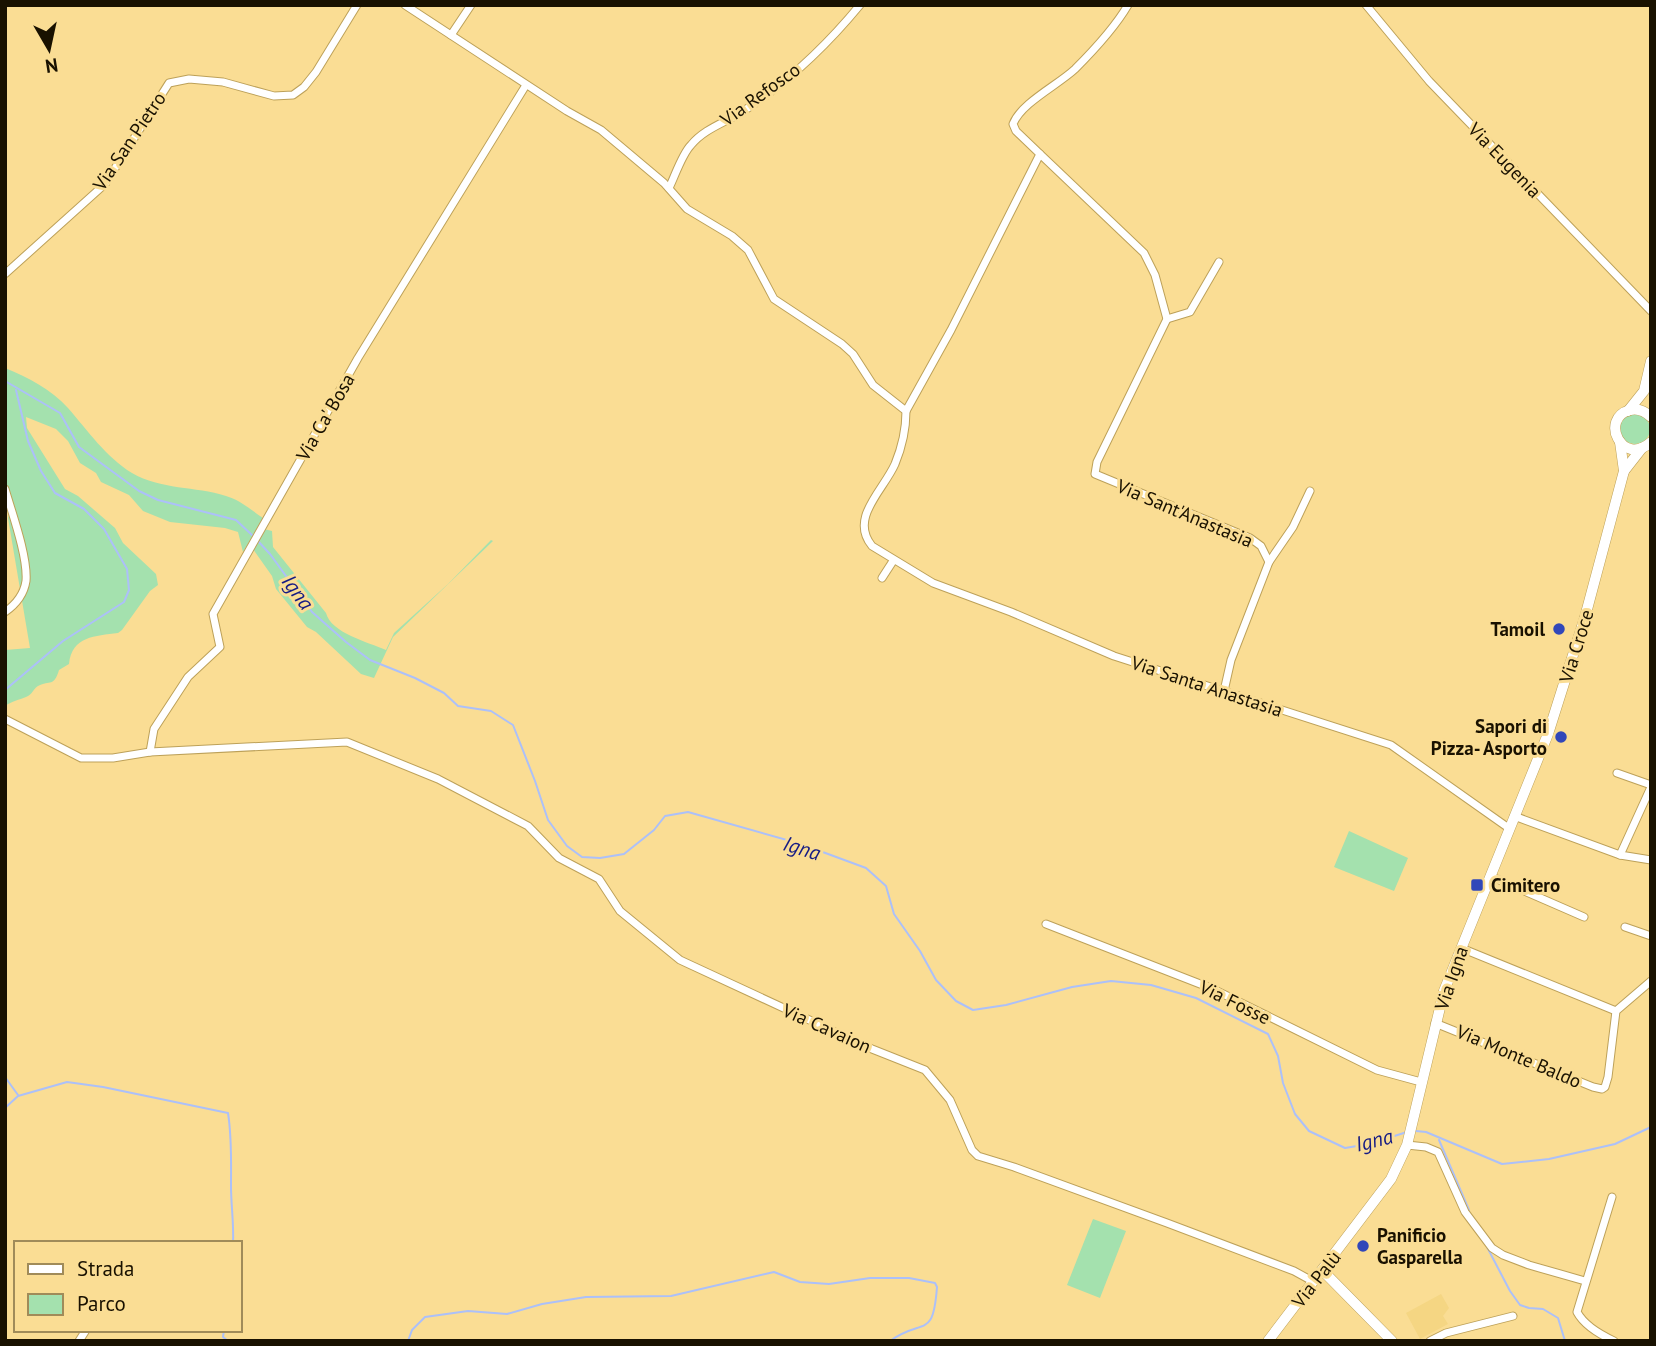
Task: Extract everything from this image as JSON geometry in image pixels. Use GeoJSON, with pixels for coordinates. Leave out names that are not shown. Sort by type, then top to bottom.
{"type":"FeatureCollection","features":[{"type":"Feature","properties":{"kind":"main road"},"geometry":{"type":"LineString","coordinates":[[1628,411],[1644,391],[1651,361]]}},
{"type":"Feature","properties":{"kind":"main road"},"geometry":{"type":"LineString","coordinates":[[1644,391],[1650,416]]}},
{"type":"Feature","properties":{"kind":"main road"},"geometry":{"type":"LineString","coordinates":[[1628,411],[1640,410],[1650,416]]}},
{"type":"Feature","properties":{"kind":"main road","name":"Via Croce"},"geometry":{"type":"LineString","coordinates":[[1625,471],[1615,430],[1618,418],[1628,411]]}},
{"type":"Feature","properties":{"kind":"main road","name":"Via Croce"},"geometry":{"type":"LineString","coordinates":[[1620,442],[1630,449],[1647,445]]}},
{"type":"Feature","properties":{"kind":"main road","name":"Via Croce"},"geometry":{"type":"LineString","coordinates":[[1514,816],[1548,734],[1571,664],[1625,471],[1647,445]]}},
{"type":"Feature","properties":{"kind":"main road","name":"Via Igna"},"geometry":{"type":"LineString","coordinates":[[1408,1143],[1444,991],[1514,816]]}},
{"type":"Feature","properties":{"kind":"main road","name":"Via Palù"},"geometry":{"type":"LineString","coordinates":[[1268,1341],[1391,1180],[1408,1143]]}},
{"type":"Feature","properties":{"kind":"main road"},"geometry":{"type":"LineString","coordinates":[[1323,1271],[1392,1341]]}},
{"type":"Feature","properties":{"kind":"street","name":"Via San Pietro"},"geometry":{"type":"LineString","coordinates":[[5,274],[105,184],[169,83],[189,79],[223,82],[274,96],[293,94],[316,72],[357,5]]}},
{"type":"Feature","properties":{"kind":"street"},"geometry":{"type":"LineString","coordinates":[[405,5],[526,85],[601,130],[669,188],[687,209],[732,236],[748,250],[774,299],[842,344],[853,354],[873,385],[906,411],[951,330],[1040,154]]}},
{"type":"Feature","properties":{"kind":"street"},"geometry":{"type":"LineString","coordinates":[[451,35],[471,5]]}},
{"type":"Feature","properties":{"kind":"street","name":"Via Refosco"},"geometry":{"type":"LineString","coordinates":[[669,188],[688,147],[705,132],[744,110],[786,79],[837,33],[860,5]]}},
{"type":"Feature","properties":{"kind":"street"},"geometry":{"type":"LineString","coordinates":[[1128,5],[1110,31],[1073,71],[1015,119],[1013,124],[1016,131],[1144,253],[1158,285],[1167,319],[1190,312],[1219,262]]}},
{"type":"Feature","properties":{"kind":"street","name":"Via Eugenia"},"geometry":{"type":"LineString","coordinates":[[1366,5],[1429,80],[1651,311]]}},
{"type":"Feature","properties":{"kind":"street","name":"Via Ca' Bosa"},"geometry":{"type":"LineString","coordinates":[[150,752],[154,729],[188,677],[220,647],[213,614],[253,543],[358,358],[526,85]]}},
{"type":"Feature","properties":{"kind":"street","name":"Via Sant'Anastasia"},"geometry":{"type":"LineString","coordinates":[[1167,319],[1097,462],[1095,474],[1250,538],[1261,546],[1269,562]]}},
{"type":"Feature","properties":{"kind":"street","name":"Via Santa Anastasia"},"geometry":{"type":"LineString","coordinates":[[906,411],[906,427],[894,467],[866,513],[863,523],[866,540],[893,561],[933,583],[1011,612],[1085,645],[1179,678],[1391,745],[1510,828]]}},
{"type":"Feature","properties":{"kind":"street"},"geometry":{"type":"LineString","coordinates":[[5,489],[24,563],[26,583],[17,602],[5,612]]}},
{"type":"Feature","properties":{"kind":"street","name":"Via Sant'Anastasia"},"geometry":{"type":"LineString","coordinates":[[1224,691],[1231,660],[1269,562],[1293,527],[1310,491]]}},
{"type":"Feature","properties":{"kind":"street"},"geometry":{"type":"LineString","coordinates":[[882,578],[893,561]]}},
{"type":"Feature","properties":{"kind":"street"},"geometry":{"type":"LineString","coordinates":[[5,719],[81,758],[113,758],[150,752]]}},
{"type":"Feature","properties":{"kind":"street","name":"Via Cavaion"},"geometry":{"type":"LineString","coordinates":[[150,752],[347,742],[438,779],[519,820],[539,836],[559,858],[599,879],[620,911],[680,960],[872,1049],[925,1070],[950,1100],[972,1150],[978,1156],[1294,1270],[1314,1282]]}},
{"type":"Feature","properties":{"kind":"street"},"geometry":{"type":"LineString","coordinates":[[1617,773],[1651,786],[1620,855]]}},
{"type":"Feature","properties":{"kind":"street"},"geometry":{"type":"LineString","coordinates":[[1514,816],[1620,855],[1651,860]]}},
{"type":"Feature","properties":{"kind":"street"},"geometry":{"type":"LineString","coordinates":[[1490,876],[1584,917]]}},
{"type":"Feature","properties":{"kind":"street","name":"Via Fosse"},"geometry":{"type":"LineString","coordinates":[[1046,924],[1213,989],[1377,1070],[1421,1082]]}},
{"type":"Feature","properties":{"kind":"street"},"geometry":{"type":"LineString","coordinates":[[1625,927],[1651,936]]}},
{"type":"Feature","properties":{"kind":"street"},"geometry":{"type":"LineString","coordinates":[[1461,948],[1616,1011],[1651,981]]}},
{"type":"Feature","properties":{"kind":"street","name":"Via Monte Baldo"},"geometry":{"type":"LineString","coordinates":[[1435,1023],[1602,1089],[1608,1077],[1616,1011]]}},
{"type":"Feature","properties":{"kind":"street"},"geometry":{"type":"LineString","coordinates":[[1408,1143],[1438,1153],[1465,1212],[1492,1248],[1529,1265],[1585,1281]]}},
{"type":"Feature","properties":{"kind":"street"},"geometry":{"type":"LineString","coordinates":[[1612,1197],[1585,1281],[1578,1315],[1595,1330],[1614,1341]]}},
{"type":"Feature","properties":{"kind":"street"},"geometry":{"type":"LineString","coordinates":[[1430,1341],[1446,1332],[1513,1316]]}},
{"type":"Feature","properties":{"kind":"shaded area"},"geometry":{"type":"Polygon","coordinates":[[[1441,1294],[1449,1308],[1443,1316],[1448,1324],[1420,1339],[1406,1313],[1441,1294]]]}},
{"type":"Feature","properties":{"kind":"green space"},"geometry":{"type":"Polygon","coordinates":[[[5,368],[54,395],[106,451],[132,473],[166,485],[226,496],[263,518],[243,552],[238,532],[170,522],[143,511],[129,495],[101,482],[96,473],[80,463],[68,441],[56,429],[26,417],[27,428],[65,489],[78,496],[115,528],[123,543],[156,574],[158,585],[150,591],[122,630],[86,639],[75,648],[69,664],[59,670],[53,681],[38,686],[28,696],[5,706],[5,650],[30,648],[8,518],[12,506],[5,481],[5,368]]]}},
{"type":"Feature","properties":{"kind":"green space"},"geometry":{"type":"Polygon","coordinates":[[[1635,414],[1646,418],[1650,429],[1646,440],[1635,444],[1624,440],[1620,429],[1624,418],[1635,414]]]}},
{"type":"Feature","properties":{"kind":"green space"},"geometry":{"type":"Polygon","coordinates":[[[264,529],[272,531],[273,547],[335,626],[351,636],[386,650],[394,633],[493,541],[393,637],[374,678],[361,674],[316,632],[307,627],[276,589],[272,576],[253,549],[264,529]]]}},
{"type":"Feature","properties":{"kind":"green space"},"geometry":{"type":"Polygon","coordinates":[[[1349,831],[1408,858],[1394,891],[1334,867],[1349,831]]]}},
{"type":"Feature","properties":{"kind":"green space"},"geometry":{"type":"Polygon","coordinates":[[[1093,1219],[1126,1231],[1100,1298],[1067,1285],[1093,1219]]]}},
{"type":"Feature","properties":{"kind":"waterway","name":"Igna"},"geometry":{"type":"LineString","coordinates":[[5,381],[60,413],[79,447],[139,491],[158,500],[236,520],[253,536]]}},
{"type":"Feature","properties":{"kind":"waterway"},"geometry":{"type":"LineString","coordinates":[[5,690],[63,641],[124,602],[129,590],[127,569],[104,529],[84,509],[55,493],[41,471],[28,441],[16,390]]}},
{"type":"Feature","properties":{"kind":"waterway","name":"Igna"},"geometry":{"type":"LineString","coordinates":[[257,540],[312,612],[370,660],[444,693],[458,706],[491,711],[513,725],[548,820],[567,846],[582,857],[600,858],[624,854],[654,830],[665,816],[688,812],[801,844],[866,868],[886,886],[894,914],[936,980],[956,1001],[973,1010],[1006,1005],[1072,987],[1111,981],[1151,985],[1196,998],[1268,1034],[1278,1056],[1283,1083],[1295,1114],[1309,1131],[1345,1148],[1369,1144],[1407,1132]]}},
{"type":"Feature","properties":{"kind":"waterway"},"geometry":{"type":"LineString","coordinates":[[5,1077],[18,1095]]}},
{"type":"Feature","properties":{"kind":"waterway"},"geometry":{"type":"LineString","coordinates":[[5,1108],[18,1096],[67,1082],[228,1113],[233,1241]]}},
{"type":"Feature","properties":{"kind":"waterway","name":"Igna"},"geometry":{"type":"LineString","coordinates":[[1416,1131],[1426,1132],[1502,1164],[1549,1159],[1615,1144],[1651,1127]]}},
{"type":"Feature","properties":{"kind":"waterway"},"geometry":{"type":"LineString","coordinates":[[1439,1140],[1469,1210]]}},
{"type":"Feature","properties":{"kind":"waterway"},"geometry":{"type":"LineString","coordinates":[[1487,1247],[1520,1305],[1543,1309],[1558,1318],[1565,1341]]}},
{"type":"Feature","properties":{"kind":"waterway"},"geometry":{"type":"LineString","coordinates":[[408,1341],[412,1330],[425,1317],[468,1311],[507,1314],[542,1304],[586,1297],[671,1296],[774,1272],[800,1282],[829,1284],[870,1278],[909,1278],[935,1283],[935,1304],[929,1321],[890,1341]]}},
{"type":"Feature","properties":{"kind":"waterway"},"geometry":{"type":"LineString","coordinates":[[224,1332],[223,1337],[228,1341]]}},
{"type":"Feature","properties":{"kind":"place","name":"Tamoil"},"geometry":{"type":"Point","coordinates":[1559,629]}},
{"type":"Feature","properties":{"kind":"place","name":"Sapori di Pizza- Asporto"},"geometry":{"type":"Point","coordinates":[1561,737]}},
{"type":"Feature","properties":{"kind":"place","name":"Cimitero"},"geometry":{"type":"Point","coordinates":[1477,885]}},
{"type":"Feature","properties":{"kind":"place","name":"Panificio Gasparella"},"geometry":{"type":"Point","coordinates":[1363,1246]}}]}
